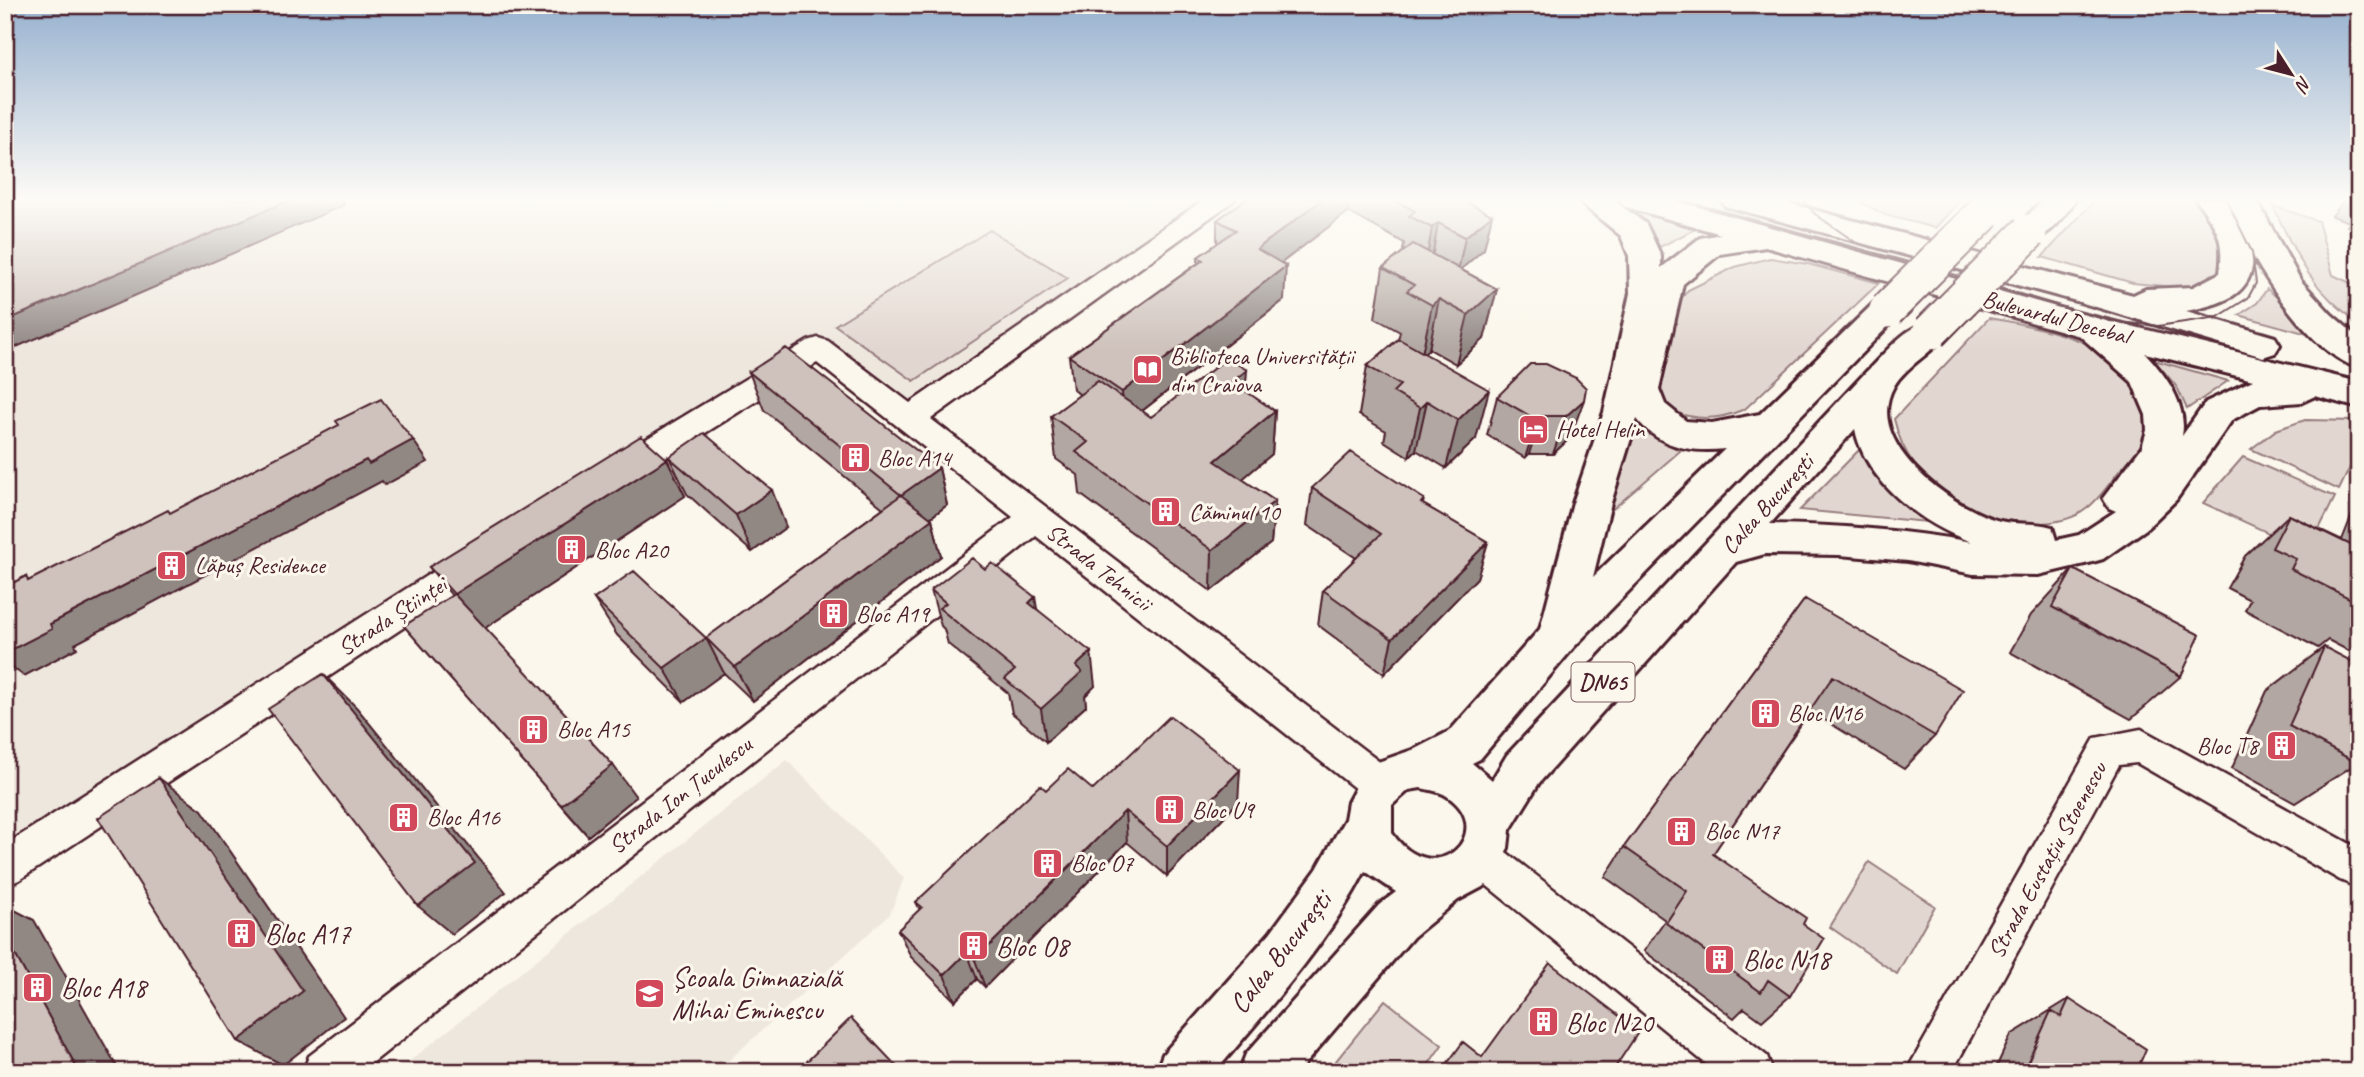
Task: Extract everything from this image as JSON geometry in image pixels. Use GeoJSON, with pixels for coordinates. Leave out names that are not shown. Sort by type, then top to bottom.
{"type":"FeatureCollection","features":[{"type":"Feature","properties":{"kind":"main road"},"geometry":{"type":"LineString","coordinates":[[1559,636],[1592,503],[1622,412],[1646,293],[1645,256],[1642,249]]}},
{"type":"Feature","properties":{"kind":"main road"},"geometry":{"type":"LineString","coordinates":[[1705,249],[1685,263],[1668,280],[1643,389],[1645,404],[1654,418],[1669,430],[1705,439],[1739,435],[1770,424]]}},
{"type":"Feature","properties":{"kind":"main road","name":"Bulevardul Decebal"},"geometry":{"type":"LineString","coordinates":[[1830,249],[2080,307],[2355,386]]}},
{"type":"Feature","properties":{"kind":"main road","name":"Bulevardul Decebal"},"geometry":{"type":"LineString","coordinates":[[1919,249],[2080,307]]}},
{"type":"Feature","properties":{"kind":"main road","name":"DN65"},"geometry":{"type":"LineString","coordinates":[[1421,768],[1465,745],[1559,636],[1947,249]]}},
{"type":"Feature","properties":{"kind":"main road","name":"Calea București"},"geometry":{"type":"LineString","coordinates":[[1265,1072],[1396,921],[1473,854],[1523,769],[1878,381],[2012,249]]}},
{"type":"Feature","properties":{"kind":"main road"},"geometry":{"type":"LineString","coordinates":[[2080,307],[2204,297],[2222,289],[2236,277],[2239,258],[2237,249]]}},
{"type":"Feature","properties":{"kind":"main road"},"geometry":{"type":"LineString","coordinates":[[2266,249],[2283,283],[2301,307],[2359,356]]}},
{"type":"Feature","properties":{"kind":"main road"},"geometry":{"type":"LineString","coordinates":[[1878,381],[1870,413],[1879,444],[1890,464],[1916,492],[1953,518],[1996,536],[2043,538],[2085,527],[2120,500],[2151,462],[2165,430],[2158,392],[2080,307]]}},
{"type":"Feature","properties":{"kind":"main road"},"geometry":{"type":"LineString","coordinates":[[1727,549],[1765,538],[1839,540],[1908,546],[1973,558],[2038,559],[2089,548],[2133,519],[2163,490],[2218,411],[2261,391],[2355,386]]}},
{"type":"Feature","properties":{"kind":"main road"},"geometry":{"type":"LineString","coordinates":[[1421,768],[1448,773],[1471,788],[1487,811],[1473,854],[1430,881],[1400,872],[1378,851],[1374,804],[1391,776],[1421,768]]}},
{"type":"Feature","properties":{"kind":"main road","name":"Calea București"},"geometry":{"type":"LineString","coordinates":[[1181,1072],[1287,950],[1333,885],[1374,804]]}},
{"type":"Feature","properties":{"kind":"street"},"geometry":{"type":"LineString","coordinates":[[910,419],[1151,249]]}},
{"type":"Feature","properties":{"kind":"street","name":"Strada Tehnicii"},"geometry":{"type":"LineString","coordinates":[[587,492],[818,348],[1035,518],[1374,804]]}},
{"type":"Feature","properties":{"kind":"street","name":"Strada Ion Țuculescu"},"geometry":{"type":"LineString","coordinates":[[325,1072],[1035,518]]}},
{"type":"Feature","properties":{"kind":"street","name":"Strada Științei"},"geometry":{"type":"LineString","coordinates":[[5,867],[508,542]]}},
{"type":"Feature","properties":{"kind":"street","name":"Strada Eustațiu Stoenescu"},"geometry":{"type":"LineString","coordinates":[[1928,1072],[2108,750],[2141,746],[2354,867],[2359,861]]}},
{"type":"Feature","properties":{"kind":"street"},"geometry":{"type":"LineString","coordinates":[[1473,854],[1751,1072]]}},
{"type":"Feature","properties":{"kind":"shaded area"},"geometry":{"type":"Polygon","coordinates":[[[5,249],[1152,249],[910,419],[818,349],[5,867],[5,249]]]}},
{"type":"Feature","properties":{"kind":"shaded area"},"geometry":{"type":"Polygon","coordinates":[[[959,249],[1021,249],[1068,278],[914,381],[835,325],[959,249]]]}},
{"type":"Feature","properties":{"kind":"shaded area"},"geometry":{"type":"Polygon","coordinates":[[[2049,249],[2227,249],[2228,253],[2222,273],[2194,289],[2133,283],[2042,257],[2049,249]]]}},
{"type":"Feature","properties":{"kind":"shaded area"},"geometry":{"type":"Polygon","coordinates":[[[2294,249],[2326,249],[2333,275],[2359,287],[2359,323],[2329,298],[2294,249]]]}},
{"type":"Feature","properties":{"kind":"shaded area"},"geometry":{"type":"Polygon","coordinates":[[[1770,258],[1808,264],[1879,283],[1745,409],[1725,416],[1707,418],[1668,411],[1656,383],[1675,307],[1688,290],[1735,267],[1770,258]]]}},
{"type":"Feature","properties":{"kind":"shaded area"},"geometry":{"type":"Polygon","coordinates":[[[2267,289],[2329,340],[2239,315],[2257,303],[2267,289]]]}},
{"type":"Feature","properties":{"kind":"shaded area"},"geometry":{"type":"Polygon","coordinates":[[[1989,318],[2038,328],[2093,346],[2117,360],[2136,377],[2148,399],[2150,425],[2143,443],[2096,500],[2076,515],[2049,522],[2019,523],[1979,514],[1930,480],[1914,464],[1902,444],[1894,419],[1989,318]]]}},
{"type":"Feature","properties":{"kind":"shaded area"},"geometry":{"type":"Polygon","coordinates":[[[2154,360],[2228,381],[2187,409],[2177,387],[2154,360]]]}},
{"type":"Feature","properties":{"kind":"shaded area"},"geometry":{"type":"Polygon","coordinates":[[[2305,420],[2359,421],[2359,449],[2339,490],[2251,449],[2276,430],[2305,420]]]}},
{"type":"Feature","properties":{"kind":"shaded area"},"geometry":{"type":"Polygon","coordinates":[[[1636,425],[1680,451],[1599,521],[1636,425]]]}},
{"type":"Feature","properties":{"kind":"shaded area"},"geometry":{"type":"Polygon","coordinates":[[[1861,448],[1938,523],[1800,510],[1861,448]]]}},
{"type":"Feature","properties":{"kind":"shaded area"},"geometry":{"type":"Polygon","coordinates":[[[2243,457],[2335,497],[2308,551],[2203,503],[2243,457]]]}},
{"type":"Feature","properties":{"kind":"shaded area","name":"Școala Gimnazială Mihai Eminescu"},"geometry":{"type":"Polygon","coordinates":[[[787,760],[904,878],[890,914],[716,1072],[396,1072],[787,760]]]}},
{"type":"Feature","properties":{"kind":"shaded area"},"geometry":{"type":"Polygon","coordinates":[[[1869,862],[1935,906],[1897,974],[1830,927],[1869,862]]]}},
{"type":"Feature","properties":{"kind":"shaded area"},"geometry":{"type":"Polygon","coordinates":[[[1385,1000],[1442,1045],[1423,1072],[1327,1072],[1385,1000]]]}},
{"type":"Feature","properties":{"kind":"building"},"geometry":{"type":"Polygon","coordinates":[[[5,249],[174,249],[5,321],[5,249]]]}},
{"type":"Feature","properties":{"kind":"building"},"geometry":{"type":"Polygon","coordinates":[[[1209,249],[1257,249],[1286,266],[1122,392],[1069,356],[1203,260],[1198,257],[1209,249]]]}},
{"type":"Feature","properties":{"kind":"building"},"geometry":{"type":"Polygon","coordinates":[[[1406,249],[1423,249],[1497,289],[1468,315],[1439,299],[1432,305],[1407,291],[1414,285],[1383,268],[1406,249]]]}},
{"type":"Feature","properties":{"kind":"building"},"geometry":{"type":"Polygon","coordinates":[[[1399,339],[1489,390],[1458,420],[1427,401],[1420,408],[1393,392],[1400,385],[1367,366],[1399,339]]]}},
{"type":"Feature","properties":{"kind":"building"},"geometry":{"type":"Polygon","coordinates":[[[786,348],[939,468],[901,495],[749,372],[786,348]]]}},
{"type":"Feature","properties":{"kind":"building"},"geometry":{"type":"Polygon","coordinates":[[[1227,358],[1247,370],[1232,382],[1275,411],[1215,461],[1275,501],[1212,550],[1076,452],[1088,442],[1051,416],[1098,381],[1151,417],[1227,358]]]}},
{"type":"Feature","properties":{"kind":"building"},"geometry":{"type":"Polygon","coordinates":[[[1530,364],[1546,364],[1576,378],[1586,388],[1584,400],[1566,416],[1541,416],[1537,420],[1497,397],[1530,364]]]}},
{"type":"Feature","properties":{"kind":"building"},"geometry":{"type":"Polygon","coordinates":[[[381,399],[413,440],[369,464],[366,460],[50,624],[52,629],[5,653],[5,587],[26,576],[28,581],[168,510],[170,513],[339,425],[336,421],[381,399]]]}},
{"type":"Feature","properties":{"kind":"building"},"geometry":{"type":"Polygon","coordinates":[[[704,433],[772,490],[736,515],[669,457],[704,433]]]}},
{"type":"Feature","properties":{"kind":"building"},"geometry":{"type":"Polygon","coordinates":[[[641,436],[667,459],[454,594],[429,567],[641,436]]]}},
{"type":"Feature","properties":{"kind":"building"},"geometry":{"type":"Polygon","coordinates":[[[1351,452],[1424,499],[1421,503],[1488,542],[1392,639],[1323,590],[1381,534],[1312,488],[1351,452]]]}},
{"type":"Feature","properties":{"kind":"building"},"geometry":{"type":"Polygon","coordinates":[[[901,495],[932,519],[735,667],[706,638],[901,495]]]}},
{"type":"Feature","properties":{"kind":"building"},"geometry":{"type":"Polygon","coordinates":[[[2289,515],[2359,549],[2359,603],[2291,569],[2296,559],[2272,548],[2289,515]]]}},
{"type":"Feature","properties":{"kind":"building"},"geometry":{"type":"Polygon","coordinates":[[[972,558],[985,569],[992,563],[1035,597],[1029,603],[1091,652],[1076,666],[1082,672],[1041,709],[1005,679],[1015,670],[939,608],[946,603],[931,590],[972,558]]]}},
{"type":"Feature","properties":{"kind":"building"},"geometry":{"type":"Polygon","coordinates":[[[2073,569],[2200,635],[2181,676],[2052,607],[2073,569]]]}},
{"type":"Feature","properties":{"kind":"building"},"geometry":{"type":"Polygon","coordinates":[[[634,571],[706,638],[664,668],[594,599],[634,571]]]}},
{"type":"Feature","properties":{"kind":"building","name":"Bloc A15"},"geometry":{"type":"Polygon","coordinates":[[[454,594],[613,765],[561,805],[404,626],[454,594]]]}},
{"type":"Feature","properties":{"kind":"building"},"geometry":{"type":"Polygon","coordinates":[[[1805,599],[1963,690],[1935,736],[1833,676],[1713,854],[1806,918],[1803,924],[1824,939],[1790,996],[1768,980],[1761,992],[1666,923],[1687,891],[1624,847],[1805,599]]]}},
{"type":"Feature","properties":{"kind":"building"},"geometry":{"type":"Polygon","coordinates":[[[2324,647],[2359,665],[2357,763],[2289,726],[2324,647]]]}},
{"type":"Feature","properties":{"kind":"building","name":"Bloc A16"},"geometry":{"type":"Polygon","coordinates":[[[323,674],[475,863],[418,906],[268,709],[323,674]]]}},
{"type":"Feature","properties":{"kind":"building"},"geometry":{"type":"Polygon","coordinates":[[[1170,716],[1240,770],[1167,846],[1125,811],[975,960],[967,952],[944,975],[898,930],[922,907],[916,902],[1040,785],[1046,790],[1068,769],[1093,790],[1170,716]]]}},
{"type":"Feature","properties":{"kind":"building"},"geometry":{"type":"Polygon","coordinates":[[[159,778],[303,991],[238,1041],[98,818],[159,778]]]}},
{"type":"Feature","properties":{"kind":"building"},"geometry":{"type":"Polygon","coordinates":[[[5,936],[79,1072],[5,1072],[5,936]]]}},
{"type":"Feature","properties":{"kind":"building"},"geometry":{"type":"Polygon","coordinates":[[[1550,963],[1639,1031],[1612,1072],[1441,1072],[1463,1042],[1482,1057],[1550,963]]]}},
{"type":"Feature","properties":{"kind":"building"},"geometry":{"type":"Polygon","coordinates":[[[2069,999],[2146,1049],[2137,1070],[2140,1072],[2024,1070],[2051,1011],[2061,1017],[2069,999]]]}},
{"type":"Feature","properties":{"kind":"building"},"geometry":{"type":"Polygon","coordinates":[[[851,1018],[902,1072],[796,1072],[851,1018]]]}},
{"type":"Feature","properties":{"kind":"tram line"},"geometry":{"type":"LineString","coordinates":[[1862,249],[2110,321],[2158,326],[2218,317],[2248,298],[2256,283],[2251,249]]}},
{"type":"Feature","properties":{"kind":"place","name":"Biblioteca Universității din Craiova"},"geometry":{"type":"Point","coordinates":[1147,370]}},
{"type":"Feature","properties":{"kind":"place","name":"Hotel Helin"},"geometry":{"type":"Point","coordinates":[1533,429]}},
{"type":"Feature","properties":{"kind":"place","name":"Bloc A14"},"geometry":{"type":"Point","coordinates":[855,458]}},
{"type":"Feature","properties":{"kind":"place","name":"Căminul 10"},"geometry":{"type":"Point","coordinates":[1166,512]}},
{"type":"Feature","properties":{"kind":"place","name":"Bloc A20"},"geometry":{"type":"Point","coordinates":[572,550]}},
{"type":"Feature","properties":{"kind":"place","name":"Lăpuș Residence"},"geometry":{"type":"Point","coordinates":[172,565]}},
{"type":"Feature","properties":{"kind":"place","name":"Bloc A19"},"geometry":{"type":"Point","coordinates":[833,614]}},
{"type":"Feature","properties":{"kind":"place","name":"Bloc N16"},"geometry":{"type":"Point","coordinates":[1765,713]}},
{"type":"Feature","properties":{"kind":"place","name":"Bloc A15"},"geometry":{"type":"Point","coordinates":[534,729]}},
{"type":"Feature","properties":{"kind":"place","name":"Bloc T8"},"geometry":{"type":"Point","coordinates":[2281,746]}},
{"type":"Feature","properties":{"kind":"place","name":"Bloc U9"},"geometry":{"type":"Point","coordinates":[1169,810]}},
{"type":"Feature","properties":{"kind":"place","name":"Bloc A16"},"geometry":{"type":"Point","coordinates":[404,817]}},
{"type":"Feature","properties":{"kind":"place","name":"Bloc N17"},"geometry":{"type":"Point","coordinates":[1682,831]}},
{"type":"Feature","properties":{"kind":"place","name":"Bloc O7"},"geometry":{"type":"Point","coordinates":[1048,863]}},
{"type":"Feature","properties":{"kind":"place","name":"Bloc A17"},"geometry":{"type":"Point","coordinates":[242,933]}},
{"type":"Feature","properties":{"kind":"place","name":"Bloc O8"},"geometry":{"type":"Point","coordinates":[973,946]}},
{"type":"Feature","properties":{"kind":"place","name":"Bloc N18"},"geometry":{"type":"Point","coordinates":[1720,959]}},
{"type":"Feature","properties":{"kind":"place","name":"Bloc A18"},"geometry":{"type":"Point","coordinates":[38,987]}},
{"type":"Feature","properties":{"kind":"place","name":"Școala Gimnazială Mihai Eminescu"},"geometry":{"type":"Point","coordinates":[649,993]}},
{"type":"Feature","properties":{"kind":"place","name":"Bloc N20"},"geometry":{"type":"Point","coordinates":[1543,1022]}}]}
